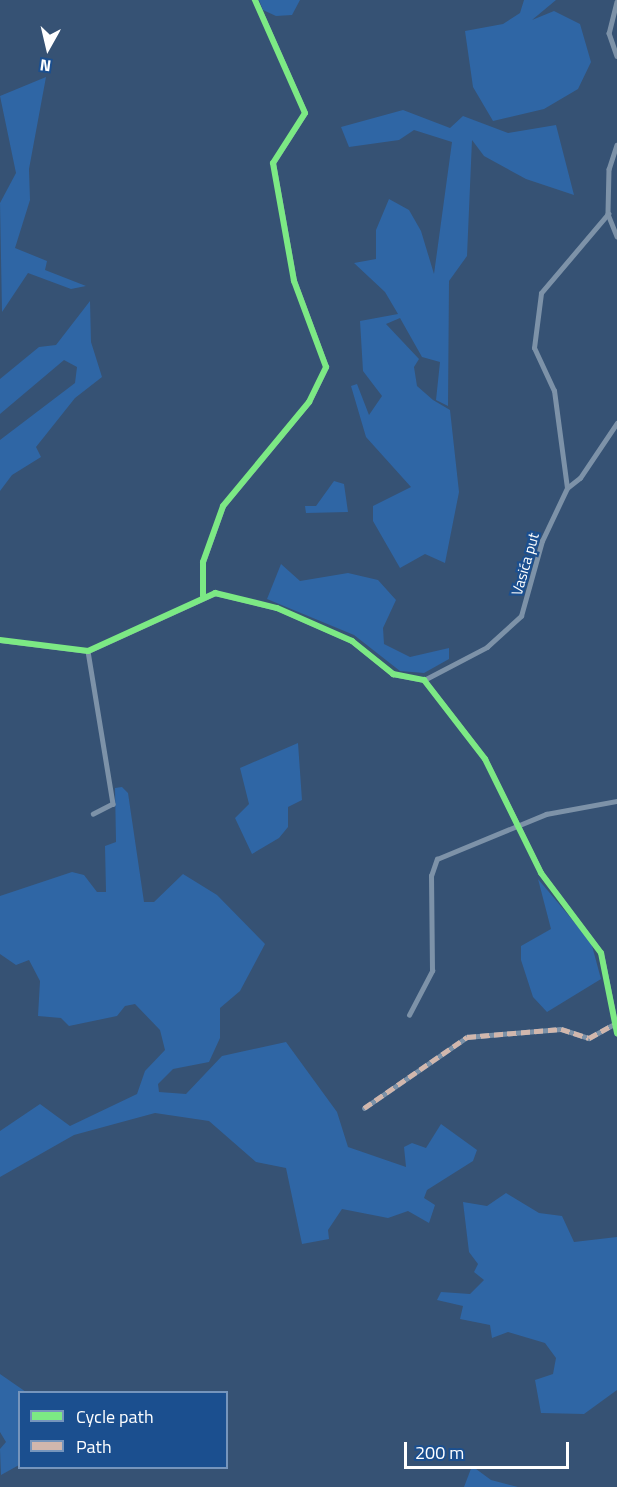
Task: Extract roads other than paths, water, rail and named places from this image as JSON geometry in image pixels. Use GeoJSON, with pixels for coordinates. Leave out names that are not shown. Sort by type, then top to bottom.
{"type":"FeatureCollection","features":[{"type":"Feature","properties":{"kind":"street"},"geometry":{"type":"LineString","coordinates":[[203,596],[204,562],[223,506],[309,402],[326,367],[294,281],[273,163],[301,127],[305,113],[255,0]]}},
{"type":"Feature","properties":{"kind":"street"},"geometry":{"type":"LineString","coordinates":[[617,2],[609,33],[617,56]]}},
{"type":"Feature","properties":{"kind":"street"},"geometry":{"type":"LineString","coordinates":[[617,145],[609,169],[608,214],[617,236]]}},
{"type":"Feature","properties":{"kind":"street"},"geometry":{"type":"LineString","coordinates":[[567,488],[554,391],[534,348],[540,303],[544,287],[608,214]]}},
{"type":"Feature","properties":{"kind":"street","name":"Vasića put"},"geometry":{"type":"LineString","coordinates":[[424,680],[487,646],[521,616],[542,541],[567,488],[580,478],[617,423]]}},
{"type":"Feature","properties":{"kind":"street"},"geometry":{"type":"LineString","coordinates":[[0,640],[54,651],[88,651],[203,596],[215,593],[277,608],[352,641],[393,674],[424,680],[485,759],[516,827],[542,873],[601,953],[617,1033]]}},
{"type":"Feature","properties":{"kind":"street"},"geometry":{"type":"LineString","coordinates":[[88,651],[112,804],[93,814]]}},
{"type":"Feature","properties":{"kind":"street"},"geometry":{"type":"LineString","coordinates":[[409,1015],[432,971],[434,863],[546,814],[617,801]]}},
{"type":"Feature","properties":{"kind":"street"},"geometry":{"type":"LineString","coordinates":[[364,1108],[467,1037],[561,1029],[589,1038],[614,1024]]}}]}
